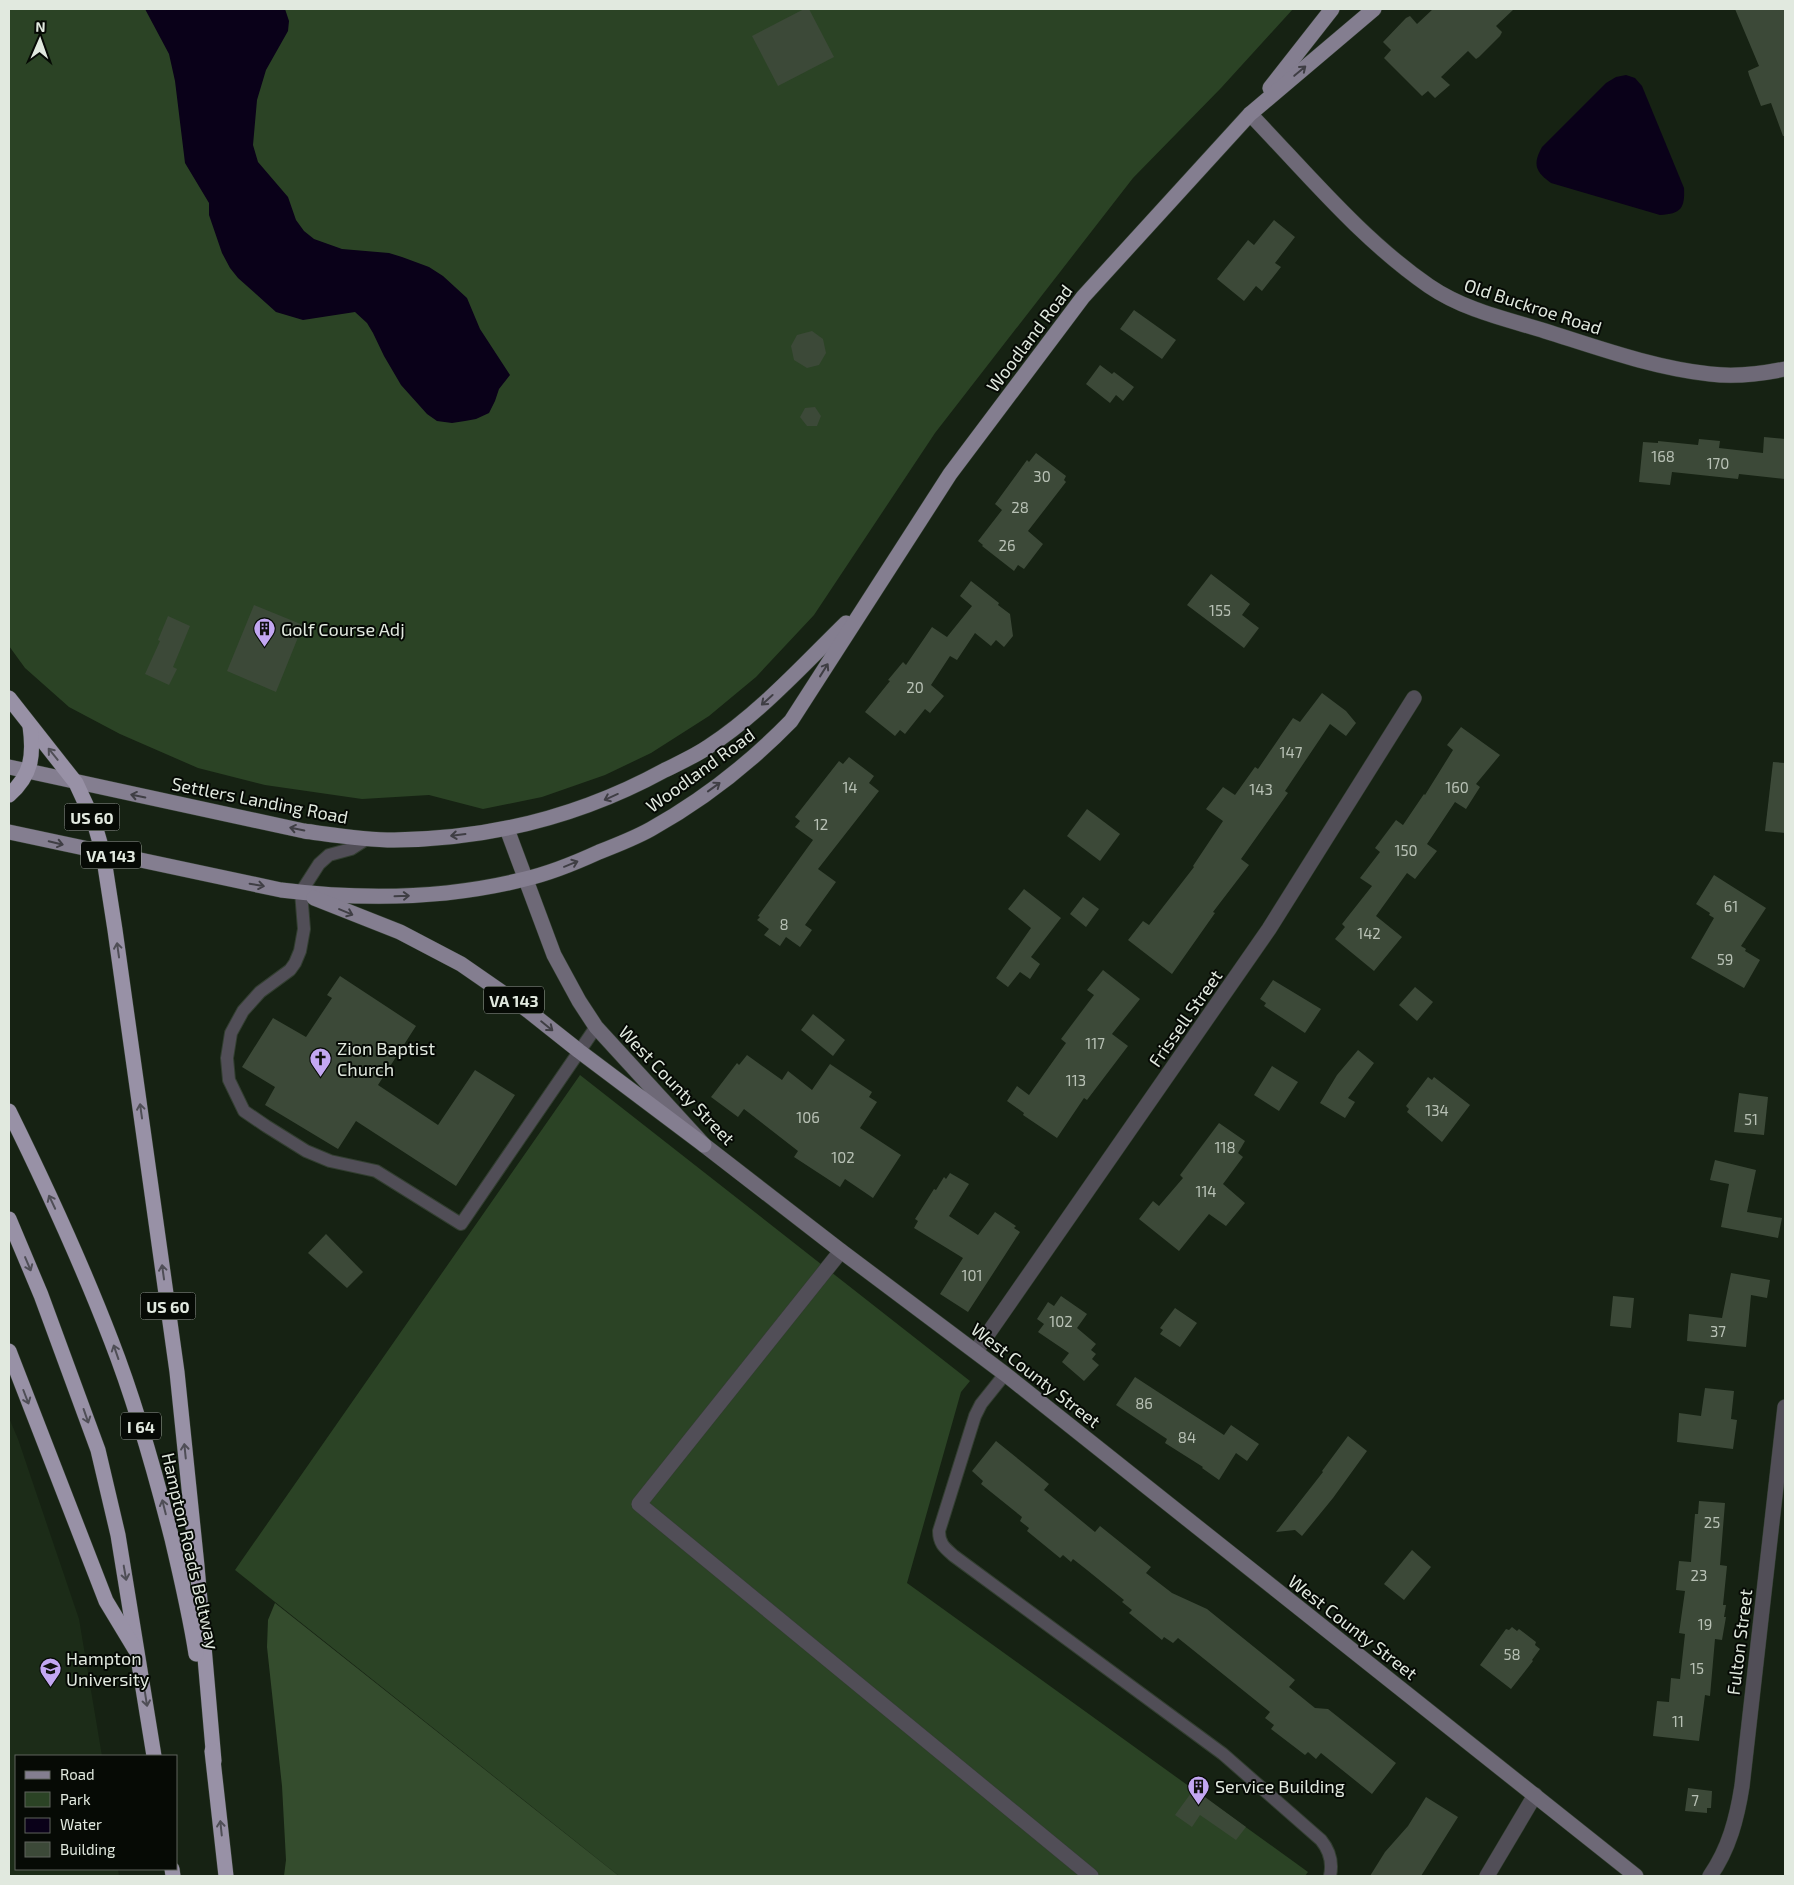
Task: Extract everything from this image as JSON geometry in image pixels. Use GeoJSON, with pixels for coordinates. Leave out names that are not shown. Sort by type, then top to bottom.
{"type":"FeatureCollection","features":[{"type":"Feature","properties":{"kind":"highway"},"geometry":{"type":"LineString","coordinates":[[9,698],[76,783]]}},
{"type":"Feature","properties":{"kind":"highway"},"geometry":{"type":"LineString","coordinates":[[9,796],[21,782],[32,759],[33,748],[29,724]]}},
{"type":"Feature","properties":{"kind":"highway","name":"US 60"},"geometry":{"type":"LineString","coordinates":[[76,783],[94,822],[103,853],[115,930],[177,1372],[198,1566],[214,1761]]}},
{"type":"Feature","properties":{"kind":"highway","name":"Hampton Roads Beltway"},"geometry":{"type":"LineString","coordinates":[[9,1111],[74,1250],[111,1340],[135,1408],[157,1480],[184,1593],[214,1761],[226,1876]]}},
{"type":"Feature","properties":{"kind":"highway","name":"I 64"},"geometry":{"type":"LineString","coordinates":[[9,1219],[42,1294],[98,1450],[118,1535],[154,1755]]}},
{"type":"Feature","properties":{"kind":"highway"},"geometry":{"type":"LineString","coordinates":[[9,1352],[106,1601],[139,1657]]}},
{"type":"Feature","properties":{"kind":"main road","name":"Woodland Road"},"geometry":{"type":"LineString","coordinates":[[525,879],[566,866],[650,829],[700,797],[761,751],[791,721],[950,474],[1083,297],[1250,114],[1332,9]]}},
{"type":"Feature","properties":{"kind":"main road","name":"Woodland Road"},"geometry":{"type":"LineString","coordinates":[[1250,114],[1374,9]]}},
{"type":"Feature","properties":{"kind":"main road","name":"Old Buckroe Road"},"geometry":{"type":"LineString","coordinates":[[1250,114],[1376,244],[1417,277],[1447,297],[1486,313],[1670,367],[1718,375],[1750,374],[1785,368]]}},
{"type":"Feature","properties":{"kind":"main road","name":"Woodland Road"},"geometry":{"type":"LineString","coordinates":[[506,829],[550,818],[603,800],[652,778],[708,747],[743,721],[769,698],[865,605]]}},
{"type":"Feature","properties":{"kind":"main road","name":"Settlers Landing Road"},"geometry":{"type":"LineString","coordinates":[[9,767],[304,831],[393,840],[438,838],[506,829]]}},
{"type":"Feature","properties":{"kind":"main road","name":"West County Street"},"geometry":{"type":"LineString","coordinates":[[506,829],[558,964],[570,987],[596,1027],[704,1145],[841,1251],[976,1351],[1636,1876]]}},
{"type":"Feature","properties":{"kind":"main road","name":"VA 143"},"geometry":{"type":"LineString","coordinates":[[9,832],[245,883],[301,892],[400,932],[461,964],[526,1009],[704,1145]]}},
{"type":"Feature","properties":{"kind":"main road"},"geometry":{"type":"LineString","coordinates":[[301,892],[370,897],[409,896],[453,892],[525,879]]}},
{"type":"Feature","properties":{"kind":"street","name":"Frissell Street"},"geometry":{"type":"LineString","coordinates":[[976,1351],[1269,929],[1414,698]]}},
{"type":"Feature","properties":{"kind":"street"},"geometry":{"type":"LineString","coordinates":[[841,1251],[639,1504],[1091,1876]]}},
{"type":"Feature","properties":{"kind":"street","name":"Fulton Street"},"geometry":{"type":"LineString","coordinates":[[1710,1876],[1724,1854],[1738,1809],[1785,1407]]}},
{"type":"Feature","properties":{"kind":"street"},"geometry":{"type":"LineString","coordinates":[[1487,1876],[1535,1795]]}},
{"type":"Feature","properties":{"kind":"lane"},"geometry":{"type":"LineString","coordinates":[[368,838],[351,849],[329,855],[319,864],[301,892],[304,930],[300,951],[295,963],[290,970],[260,992],[242,1011],[231,1033],[227,1058],[229,1080],[244,1111],[306,1151],[330,1161],[376,1171],[461,1224],[596,1027]]}},
{"type":"Feature","properties":{"kind":"lane"},"geometry":{"type":"LineString","coordinates":[[1005,1374],[981,1404],[970,1429],[939,1531],[941,1544],[970,1568],[1224,1754],[1321,1840],[1330,1855],[1332,1864],[1330,1876]]}},
{"type":"Feature","properties":{"kind":"shaded area","name":"Hampton University"},"geometry":{"type":"Polygon","coordinates":[[[9,1418],[18,1439],[79,1619],[102,1755],[15,1755],[15,1870],[118,1870],[119,1876],[9,1876],[9,1418]]]}},
{"type":"Feature","properties":{"kind":"shaded area"},"geometry":{"type":"Polygon","coordinates":[[[275,1603],[619,1876],[284,1876],[286,1860],[282,1786],[267,1647],[268,1620],[275,1603]]]}},
{"type":"Feature","properties":{"kind":"green space"},"geometry":{"type":"Polygon","coordinates":[[[9,9],[1293,9],[1221,88],[1133,178],[935,433],[814,615],[756,677],[709,716],[651,753],[605,775],[542,797],[483,809],[429,795],[362,799],[265,785],[198,768],[120,734],[69,707],[25,668],[9,646],[9,9]]]}},
{"type":"Feature","properties":{"kind":"green space"},"geometry":{"type":"Polygon","coordinates":[[[580,1075],[970,1381],[961,1392],[907,1583],[1308,1872],[1305,1876],[619,1876],[235,1570],[580,1075]]]}},
{"type":"Feature","properties":{"kind":"water"},"geometry":{"type":"Polygon","coordinates":[[[145,9],[285,9],[289,21],[288,31],[266,70],[257,100],[253,145],[258,162],[288,197],[296,220],[304,231],[314,239],[342,249],[389,253],[429,267],[443,276],[467,298],[480,329],[510,375],[499,389],[489,413],[476,419],[452,423],[437,421],[427,414],[401,385],[367,323],[355,312],[303,320],[276,312],[238,278],[222,253],[209,215],[209,203],[185,163],[175,81],[169,54],[145,9]]]}},
{"type":"Feature","properties":{"kind":"water"},"geometry":{"type":"Polygon","coordinates":[[[1626,75],[1635,78],[1642,86],[1684,188],[1684,201],[1680,209],[1673,213],[1660,215],[1551,183],[1537,168],[1536,163],[1542,147],[1606,83],[1616,77],[1626,75]]]}},
{"type":"Feature","properties":{"kind":"building"},"geometry":{"type":"Polygon","coordinates":[[[804,9],[809,9],[834,57],[778,86],[752,36],[804,9]]]}},
{"type":"Feature","properties":{"kind":"building"},"geometry":{"type":"Polygon","coordinates":[[[1433,9],[1514,9],[1496,26],[1502,32],[1500,36],[1479,57],[1476,59],[1468,51],[1441,77],[1450,85],[1435,98],[1428,91],[1422,96],[1384,58],[1391,50],[1383,42],[1406,18],[1410,16],[1417,24],[1433,9]]]}},
{"type":"Feature","properties":{"kind":"building"},"geometry":{"type":"Polygon","coordinates":[[[1735,9],[1785,9],[1785,136],[1783,136],[1771,103],[1761,106],[1748,71],[1759,66],[1735,9]]]}},
{"type":"Feature","properties":{"kind":"building"},"geometry":{"type":"Polygon","coordinates":[[[1274,220],[1295,237],[1275,263],[1281,267],[1262,291],[1256,286],[1244,301],[1217,279],[1248,240],[1254,245],[1274,220]]]}},
{"type":"Feature","properties":{"kind":"building"},"geometry":{"type":"Polygon","coordinates":[[[1134,310],[1176,340],[1162,359],[1120,329],[1134,310]]]}},
{"type":"Feature","properties":{"kind":"building"},"geometry":{"type":"Polygon","coordinates":[[[812,331],[823,339],[826,353],[819,365],[807,368],[794,360],[791,346],[797,335],[812,331]]]}},
{"type":"Feature","properties":{"kind":"building"},"geometry":{"type":"Polygon","coordinates":[[[1100,365],[1112,374],[1114,372],[1134,387],[1123,401],[1116,395],[1110,403],[1086,384],[1100,365]]]}},
{"type":"Feature","properties":{"kind":"building"},"geometry":{"type":"Polygon","coordinates":[[[815,407],[821,416],[817,426],[807,426],[800,417],[805,408],[815,407]]]}},
{"type":"Feature","properties":{"kind":"building"},"geometry":{"type":"Polygon","coordinates":[[[1764,437],[1785,439],[1785,479],[1739,474],[1738,479],[1672,472],[1670,485],[1639,482],[1643,442],[1658,443],[1658,441],[1698,445],[1699,439],[1720,441],[1719,448],[1763,453],[1764,437]]]}},
{"type":"Feature","properties":{"kind":"building"},"geometry":{"type":"Polygon","coordinates":[[[1036,453],[1066,476],[1064,480],[1066,482],[1028,531],[1043,544],[1024,569],[1018,565],[1014,571],[978,541],[1002,510],[995,504],[1027,460],[1029,462],[1036,453]]]}},
{"type":"Feature","properties":{"kind":"building"},"geometry":{"type":"Polygon","coordinates":[[[1211,574],[1250,604],[1242,615],[1259,628],[1244,648],[1187,605],[1211,574]]]}},
{"type":"Feature","properties":{"kind":"building"},"geometry":{"type":"Polygon","coordinates":[[[971,581],[1010,614],[1013,636],[1004,647],[996,640],[991,646],[975,633],[957,660],[950,656],[931,685],[944,696],[930,713],[925,709],[905,734],[900,730],[895,736],[865,712],[903,662],[906,665],[932,627],[947,637],[972,606],[960,596],[971,581]]]}},
{"type":"Feature","properties":{"kind":"building","name":"Golf Course Adj"},"geometry":{"type":"Polygon","coordinates":[[[254,605],[303,625],[276,692],[227,671],[254,605]]]}},
{"type":"Feature","properties":{"kind":"building"},"geometry":{"type":"Polygon","coordinates":[[[168,616],[190,626],[173,667],[177,669],[169,685],[145,674],[160,641],[158,640],[168,616]]]}},
{"type":"Feature","properties":{"kind":"building"},"geometry":{"type":"Polygon","coordinates":[[[1322,693],[1346,711],[1356,723],[1346,736],[1330,724],[1285,791],[1288,793],[1241,859],[1249,865],[1213,912],[1215,913],[1172,974],[1128,940],[1143,921],[1149,925],[1194,867],[1223,821],[1206,809],[1223,787],[1235,795],[1255,767],[1258,769],[1293,718],[1300,722],[1322,693]]]}},
{"type":"Feature","properties":{"kind":"building"},"geometry":{"type":"Polygon","coordinates":[[[1461,727],[1500,755],[1476,784],[1480,787],[1466,809],[1455,802],[1427,844],[1437,851],[1415,879],[1407,873],[1376,916],[1402,937],[1374,971],[1335,939],[1345,927],[1342,924],[1372,886],[1360,878],[1380,852],[1375,848],[1396,820],[1403,825],[1425,795],[1453,750],[1447,745],[1461,727]]]}},
{"type":"Feature","properties":{"kind":"building"},"geometry":{"type":"Polygon","coordinates":[[[849,757],[874,776],[869,783],[879,791],[818,869],[836,882],[805,925],[812,930],[800,947],[786,937],[780,946],[764,935],[769,929],[757,920],[760,917],[758,916],[813,840],[795,827],[800,821],[795,817],[839,761],[843,764],[849,757]]]}},
{"type":"Feature","properties":{"kind":"building"},"geometry":{"type":"Polygon","coordinates":[[[1773,762],[1785,763],[1785,833],[1765,831],[1773,762]]]}},
{"type":"Feature","properties":{"kind":"building"},"geometry":{"type":"Polygon","coordinates":[[[1087,809],[1120,834],[1100,861],[1067,836],[1087,809]]]}},
{"type":"Feature","properties":{"kind":"building"},"geometry":{"type":"Polygon","coordinates":[[[1714,875],[1766,908],[1741,946],[1746,949],[1745,951],[1760,960],[1744,988],[1691,958],[1714,918],[1696,904],[1714,875]]]}},
{"type":"Feature","properties":{"kind":"building"},"geometry":{"type":"Polygon","coordinates":[[[1024,889],[1061,918],[1031,957],[1040,964],[1030,979],[1020,972],[1008,987],[996,978],[1031,928],[1008,909],[1024,889]]]}},
{"type":"Feature","properties":{"kind":"building"},"geometry":{"type":"Polygon","coordinates":[[[1083,897],[1099,909],[1086,927],[1070,914],[1083,897]]]}},
{"type":"Feature","properties":{"kind":"building"},"geometry":{"type":"Polygon","coordinates":[[[1103,970],[1140,999],[1112,1034],[1128,1046],[1087,1100],[1084,1098],[1057,1138],[1023,1115],[1024,1113],[1007,1101],[1017,1086],[1029,1095],[1066,1043],[1061,1039],[1094,995],[1087,990],[1103,970]]]}},
{"type":"Feature","properties":{"kind":"building","name":"Zion Baptist Church"},"geometry":{"type":"Polygon","coordinates":[[[340,976],[416,1026],[378,1085],[438,1125],[475,1070],[515,1095],[456,1186],[356,1121],[338,1149],[265,1105],[275,1087],[242,1067],[273,1018],[306,1037],[332,998],[327,995],[340,976]]]}},
{"type":"Feature","properties":{"kind":"building"},"geometry":{"type":"Polygon","coordinates":[[[1273,980],[1321,1009],[1305,1033],[1264,1006],[1266,1003],[1260,999],[1273,980]]]}},
{"type":"Feature","properties":{"kind":"building"},"geometry":{"type":"Polygon","coordinates":[[[1415,987],[1433,1002],[1417,1021],[1399,1005],[1415,987]]]}},
{"type":"Feature","properties":{"kind":"building"},"geometry":{"type":"Polygon","coordinates":[[[813,1014],[845,1040],[833,1056],[801,1030],[813,1014]]]}},
{"type":"Feature","properties":{"kind":"building"},"geometry":{"type":"Polygon","coordinates":[[[1358,1050],[1374,1063],[1348,1098],[1355,1102],[1345,1118],[1320,1103],[1337,1075],[1358,1050]]]}},
{"type":"Feature","properties":{"kind":"building"},"geometry":{"type":"Polygon","coordinates":[[[747,1055],[782,1080],[788,1071],[812,1090],[830,1064],[872,1092],[869,1097],[877,1102],[860,1128],[901,1155],[873,1198],[845,1179],[840,1187],[794,1157],[798,1151],[744,1109],[738,1117],[711,1097],[737,1063],[739,1065],[747,1055]]]}},
{"type":"Feature","properties":{"kind":"building"},"geometry":{"type":"Polygon","coordinates":[[[1272,1066],[1298,1082],[1279,1111],[1254,1095],[1272,1066]]]}},
{"type":"Feature","properties":{"kind":"building"},"geometry":{"type":"Polygon","coordinates":[[[1428,1077],[1432,1080],[1434,1077],[1470,1105],[1442,1142],[1407,1112],[1409,1109],[1406,1106],[1428,1077]]]}},
{"type":"Feature","properties":{"kind":"building"},"geometry":{"type":"Polygon","coordinates":[[[1739,1093],[1768,1097],[1764,1135],[1734,1132],[1739,1093]]]}},
{"type":"Feature","properties":{"kind":"building"},"geometry":{"type":"Polygon","coordinates":[[[1219,1123],[1245,1141],[1238,1153],[1243,1157],[1223,1184],[1245,1203],[1226,1226],[1209,1214],[1179,1251],[1139,1219],[1153,1201],[1159,1206],[1183,1178],[1180,1175],[1219,1123]]]}},
{"type":"Feature","properties":{"kind":"building"},"geometry":{"type":"Polygon","coordinates":[[[1715,1160],[1756,1170],[1747,1212],[1782,1218],[1778,1238],[1721,1227],[1729,1184],[1710,1180],[1715,1160]]]}},
{"type":"Feature","properties":{"kind":"building"},"geometry":{"type":"Polygon","coordinates":[[[950,1173],[969,1184],[949,1216],[978,1235],[995,1212],[1016,1226],[1014,1228],[1020,1232],[968,1312],[940,1294],[963,1258],[914,1228],[918,1221],[915,1219],[934,1189],[936,1190],[944,1177],[946,1179],[950,1173]]]}},
{"type":"Feature","properties":{"kind":"building"},"geometry":{"type":"Polygon","coordinates":[[[326,1234],[363,1272],[347,1288],[308,1253],[326,1234]]]}},
{"type":"Feature","properties":{"kind":"building"},"geometry":{"type":"Polygon","coordinates":[[[1731,1273],[1770,1280],[1767,1298],[1751,1295],[1746,1347],[1687,1341],[1689,1314],[1722,1318],[1731,1273]]]}},
{"type":"Feature","properties":{"kind":"building"},"geometry":{"type":"Polygon","coordinates":[[[1061,1296],[1087,1314],[1077,1328],[1096,1344],[1091,1350],[1096,1354],[1092,1359],[1099,1365],[1084,1381],[1062,1362],[1069,1353],[1038,1332],[1044,1324],[1037,1319],[1048,1302],[1054,1306],[1061,1296]]]}},
{"type":"Feature","properties":{"kind":"building"},"geometry":{"type":"Polygon","coordinates":[[[1613,1296],[1634,1298],[1631,1328],[1610,1326],[1613,1296]]]}},
{"type":"Feature","properties":{"kind":"building"},"geometry":{"type":"Polygon","coordinates":[[[1175,1308],[1197,1323],[1180,1347],[1160,1334],[1163,1330],[1160,1328],[1175,1308]]]}},
{"type":"Feature","properties":{"kind":"building"},"geometry":{"type":"Polygon","coordinates":[[[1135,1377],[1224,1435],[1231,1425],[1259,1444],[1247,1461],[1236,1453],[1219,1480],[1203,1467],[1165,1443],[1167,1439],[1116,1405],[1135,1377]]]}},
{"type":"Feature","properties":{"kind":"building"},"geometry":{"type":"Polygon","coordinates":[[[1705,1388],[1734,1391],[1731,1419],[1737,1420],[1733,1449],[1677,1442],[1679,1413],[1701,1416],[1705,1388]]]}},
{"type":"Feature","properties":{"kind":"building"},"geometry":{"type":"Polygon","coordinates":[[[1348,1436],[1367,1451],[1333,1498],[1302,1536],[1295,1530],[1276,1532],[1323,1472],[1348,1436]]]}},
{"type":"Feature","properties":{"kind":"building"},"geometry":{"type":"Polygon","coordinates":[[[996,1441],[1049,1484],[1044,1490],[1095,1532],[1100,1526],[1151,1567],[1146,1573],[1172,1593],[1207,1609],[1295,1680],[1289,1687],[1315,1708],[1328,1709],[1396,1763],[1372,1794],[1321,1753],[1316,1759],[1308,1752],[1305,1755],[1271,1729],[1274,1725],[1265,1718],[1270,1712],[1178,1638],[1173,1643],[1164,1637],[1162,1640],[1129,1613],[1132,1610],[1122,1602],[1124,1600],[1087,1570],[1073,1559],[1071,1562],[1063,1555],[1060,1558],[1027,1531],[1029,1528],[1020,1521],[1022,1517],[981,1484],[983,1481],[972,1471],[996,1441]]]}},
{"type":"Feature","properties":{"kind":"building"},"geometry":{"type":"Polygon","coordinates":[[[1699,1501],[1725,1503],[1720,1565],[1727,1566],[1723,1605],[1726,1605],[1724,1617],[1726,1617],[1722,1640],[1715,1639],[1710,1696],[1705,1695],[1699,1741],[1653,1736],[1657,1701],[1669,1702],[1671,1678],[1680,1679],[1685,1634],[1679,1633],[1685,1591],[1676,1590],[1678,1570],[1679,1561],[1691,1562],[1695,1514],[1698,1514],[1699,1501]]]}},
{"type":"Feature","properties":{"kind":"building"},"geometry":{"type":"Polygon","coordinates":[[[1412,1550],[1431,1567],[1404,1600],[1384,1584],[1412,1550]]]}},
{"type":"Feature","properties":{"kind":"building"},"geometry":{"type":"Polygon","coordinates":[[[1512,1627],[1517,1631],[1519,1629],[1536,1642],[1535,1645],[1540,1649],[1511,1689],[1480,1665],[1506,1629],[1509,1630],[1512,1627]]]}},
{"type":"Feature","properties":{"kind":"building"},"geometry":{"type":"Polygon","coordinates":[[[1688,1788],[1712,1791],[1711,1808],[1707,1808],[1707,1813],[1685,1811],[1688,1788]]]}},
{"type":"Feature","properties":{"kind":"building","name":"Service Building"},"geometry":{"type":"Polygon","coordinates":[[[1194,1789],[1246,1827],[1236,1840],[1200,1815],[1192,1827],[1175,1815],[1194,1789]]]}},
{"type":"Feature","properties":{"kind":"building"},"geometry":{"type":"Polygon","coordinates":[[[1426,1797],[1458,1817],[1421,1876],[1370,1876],[1385,1852],[1408,1826],[1426,1797]]]}},
{"type":"Feature","properties":{"kind":"place","name":"Golf Course Adj"},"geometry":{"type":"Point","coordinates":[265,648]}},
{"type":"Feature","properties":{"kind":"place","name":"Zion Baptist Church"},"geometry":{"type":"Point","coordinates":[321,1077]}},
{"type":"Feature","properties":{"kind":"place","name":"Hampton University"},"geometry":{"type":"Point","coordinates":[50,1687]}},
{"type":"Feature","properties":{"kind":"place","name":"Service Building"},"geometry":{"type":"Point","coordinates":[1199,1805]}}]}
